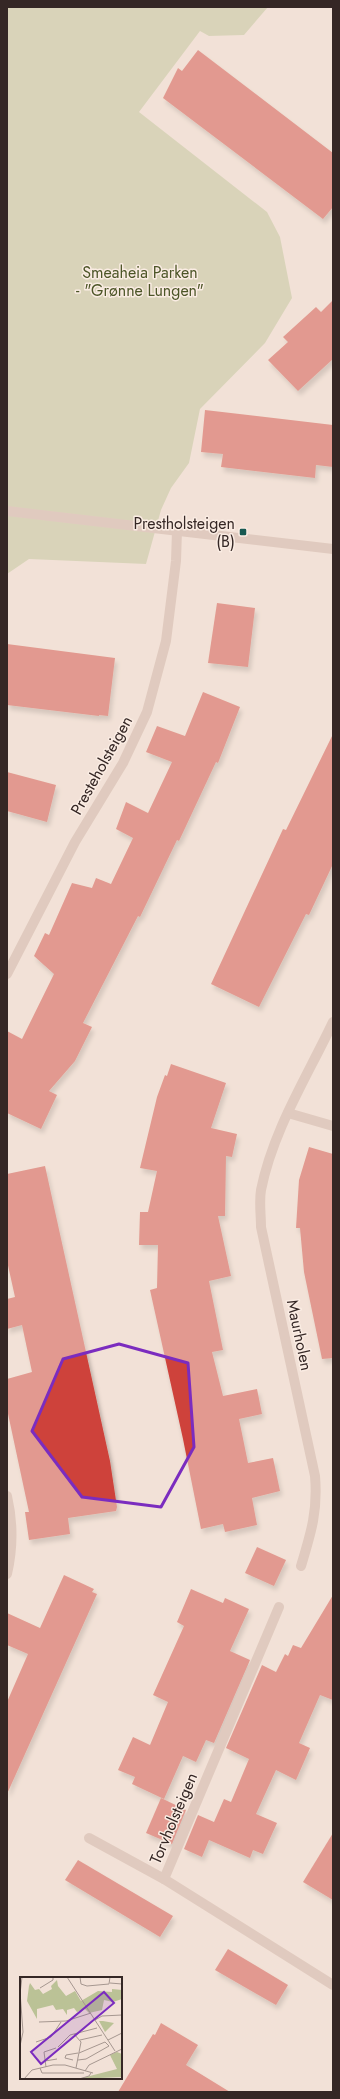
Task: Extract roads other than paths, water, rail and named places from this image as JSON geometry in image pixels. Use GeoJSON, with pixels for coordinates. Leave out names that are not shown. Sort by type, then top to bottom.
{"type":"FeatureCollection","features":[{"type":"Feature","properties":{"kind":"street"},"geometry":{"type":"LineString","coordinates":[[7,511],[333,549]]}},
{"type":"Feature","properties":{"kind":"street","name":"Presteholsteigen"},"geometry":{"type":"LineString","coordinates":[[7,974],[75,842],[123,763],[146,712],[166,641],[176,561],[177,531]]}},
{"type":"Feature","properties":{"kind":"street","name":"Maurholen"},"geometry":{"type":"LineString","coordinates":[[300,1566],[311,1533],[317,1501],[315,1476],[261,1227],[263,1185],[268,1163],[288,1113],[332,1026]]}},
{"type":"Feature","properties":{"kind":"street"},"geometry":{"type":"LineString","coordinates":[[288,1113],[333,1126]]}},
{"type":"Feature","properties":{"kind":"street"},"geometry":{"type":"LineString","coordinates":[[7,1496],[11,1512],[11,1554],[7,1574]]}},
{"type":"Feature","properties":{"kind":"street","name":"Torvholsteigen"},"geometry":{"type":"LineString","coordinates":[[280,1608],[164,1879],[333,1985]]}},
{"type":"Feature","properties":{"kind":"street"},"geometry":{"type":"LineString","coordinates":[[89,1838],[164,1879]]}},
{"type":"Feature","properties":{"kind":"place","name":"Prestholsteigen (B)"},"geometry":{"type":"Point","coordinates":[243,532]}},
{"type":"Feature","properties":{"kind":"park label","name":"Smeaheia Parken - \"Grønne Lungen\""},"geometry":{"type":"Point","coordinates":[140,281]}}]}
